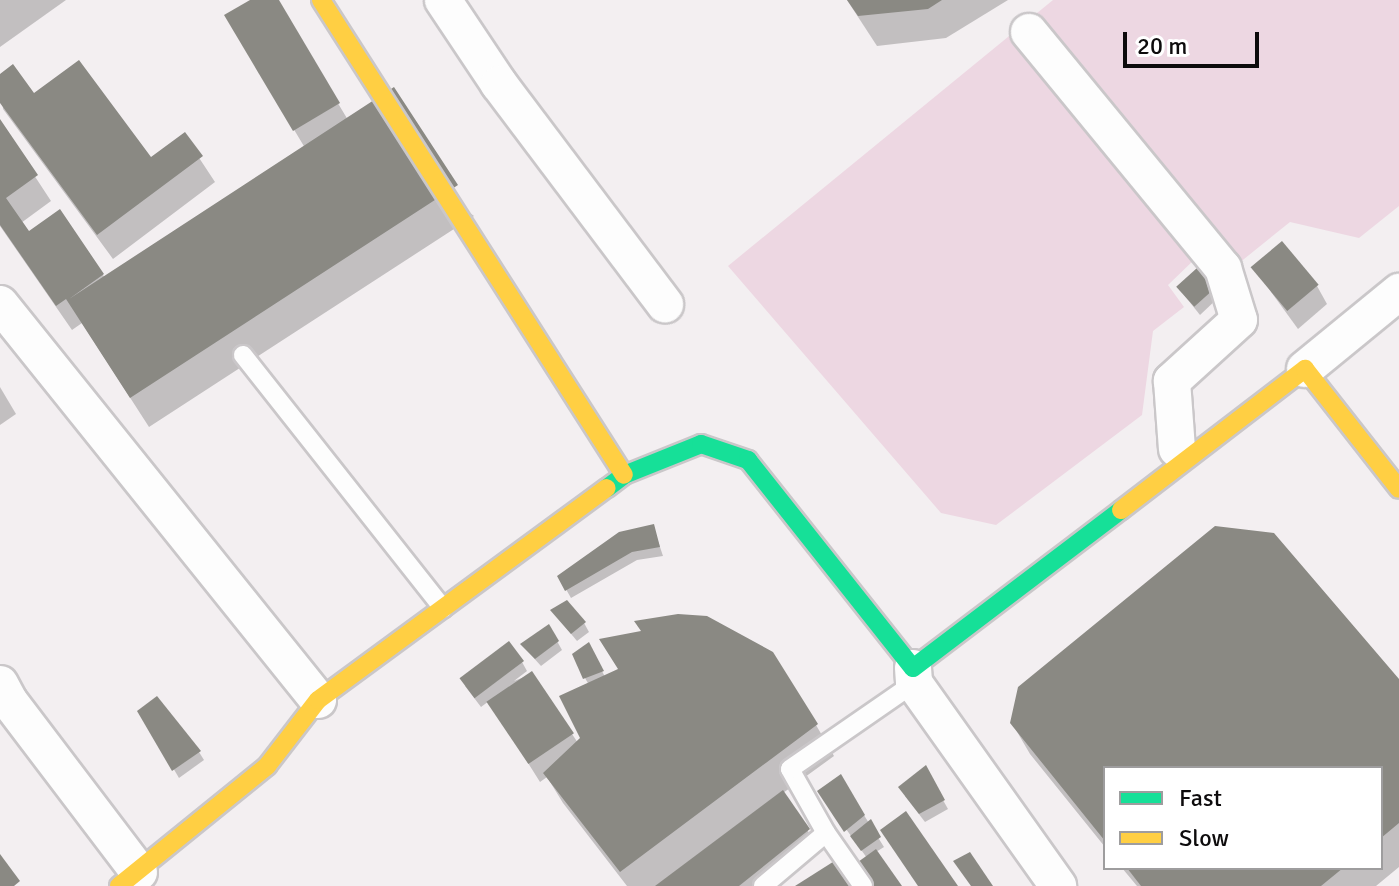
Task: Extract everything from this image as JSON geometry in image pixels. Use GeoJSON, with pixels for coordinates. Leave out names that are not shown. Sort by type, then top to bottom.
{"type":"FeatureCollection","features":[{"type":"Feature","properties":{"kind":"street"},"geometry":{"type":"LineString","coordinates":[[321,0],[624,475]]}},
{"type":"Feature","properties":{"kind":"street"},"geometry":{"type":"LineString","coordinates":[[443,0],[499,84],[665,304]]}},
{"type":"Feature","properties":{"kind":"street"},"geometry":{"type":"LineString","coordinates":[[1029,32],[1223,268],[1239,320],[1172,381],[1177,449]]}},
{"type":"Feature","properties":{"kind":"street"},"geometry":{"type":"LineString","coordinates":[[914,675],[1399,292]]}},
{"type":"Feature","properties":{"kind":"street"},"geometry":{"type":"LineString","coordinates":[[0,304],[318,700]]}},
{"type":"Feature","properties":{"kind":"street"},"geometry":{"type":"LineString","coordinates":[[1305,369],[1399,489]]}},
{"type":"Feature","properties":{"kind":"street"},"geometry":{"type":"LineString","coordinates":[[0,684],[9,701],[139,881],[267,766],[318,700],[624,475],[701,444],[748,460],[914,675],[1058,886]]}},
{"type":"Feature","properties":{"kind":"lane"},"geometry":{"type":"LineString","coordinates":[[243,355],[443,608]]}},
{"type":"Feature","properties":{"kind":"lane"},"geometry":{"type":"LineString","coordinates":[[863,886],[826,833],[790,769],[914,675]]}},
{"type":"Feature","properties":{"kind":"lane"},"geometry":{"type":"LineString","coordinates":[[763,886],[826,833]]}},
{"type":"Feature","properties":{"kind":"shaded area"},"geometry":{"type":"Polygon","coordinates":[[[1053,0],[1399,0],[1399,206],[1359,238],[1290,222],[1218,280],[1196,258],[1168,285],[1184,307],[1153,331],[1142,415],[996,525],[941,513],[728,266],[1053,0]]]}},
{"type":"Feature","properties":{"kind":"building"},"geometry":{"type":"Polygon","coordinates":[[[250,0],[279,0],[340,103],[293,131],[224,15],[250,0]]]}},
{"type":"Feature","properties":{"kind":"building"},"geometry":{"type":"Polygon","coordinates":[[[847,0],[942,0],[928,9],[858,16],[847,0]]]}},
{"type":"Feature","properties":{"kind":"building"},"geometry":{"type":"Polygon","coordinates":[[[79,60],[151,157],[185,132],[203,156],[97,235],[0,103],[0,74],[13,64],[34,93],[79,60]]]}},
{"type":"Feature","properties":{"kind":"building"},"geometry":{"type":"Polygon","coordinates":[[[394,87],[458,185],[130,398],[66,299],[56,306],[0,225],[0,119],[38,175],[6,198],[29,231],[60,209],[104,274],[69,299],[394,87]]]}},
{"type":"Feature","properties":{"kind":"building"},"geometry":{"type":"Polygon","coordinates":[[[1282,241],[1319,285],[1287,311],[1251,267],[1282,241]]]}},
{"type":"Feature","properties":{"kind":"building"},"geometry":{"type":"Polygon","coordinates":[[[1197,268],[1215,288],[1194,307],[1176,287],[1197,268]]]}},
{"type":"Feature","properties":{"kind":"building"},"geometry":{"type":"Polygon","coordinates":[[[654,524],[660,547],[632,552],[565,591],[557,576],[619,532],[654,524]]]}},
{"type":"Feature","properties":{"kind":"building"},"geometry":{"type":"Polygon","coordinates":[[[1215,526],[1274,533],[1399,679],[1399,823],[1383,836],[1383,766],[1103,766],[1103,839],[1010,723],[1018,687],[1215,526]]]}},
{"type":"Feature","properties":{"kind":"building"},"geometry":{"type":"Polygon","coordinates":[[[567,600],[586,622],[571,634],[550,610],[567,600]]]}},
{"type":"Feature","properties":{"kind":"building"},"geometry":{"type":"Polygon","coordinates":[[[678,614],[707,616],[773,652],[818,724],[620,872],[543,773],[580,738],[559,696],[618,669],[599,639],[641,631],[634,621],[678,614]]]}},
{"type":"Feature","properties":{"kind":"building"},"geometry":{"type":"Polygon","coordinates":[[[549,624],[559,641],[535,659],[520,644],[549,624]]]}},
{"type":"Feature","properties":{"kind":"building"},"geometry":{"type":"Polygon","coordinates":[[[509,641],[524,661],[475,698],[459,678],[509,641]]]}},
{"type":"Feature","properties":{"kind":"building"},"geometry":{"type":"Polygon","coordinates":[[[589,642],[604,671],[583,679],[572,654],[589,642]]]}},
{"type":"Feature","properties":{"kind":"building"},"geometry":{"type":"Polygon","coordinates":[[[532,671],[574,733],[528,764],[486,702],[532,671]]]}},
{"type":"Feature","properties":{"kind":"building"},"geometry":{"type":"Polygon","coordinates":[[[157,696],[201,751],[172,771],[137,711],[157,696]]]}},
{"type":"Feature","properties":{"kind":"building"},"geometry":{"type":"Polygon","coordinates":[[[926,765],[945,800],[919,814],[898,787],[926,765]]]}},
{"type":"Feature","properties":{"kind":"building"},"geometry":{"type":"Polygon","coordinates":[[[841,774],[865,815],[844,832],[817,791],[841,774]]]}},
{"type":"Feature","properties":{"kind":"building"},"geometry":{"type":"Polygon","coordinates":[[[783,790],[810,829],[739,886],[655,886],[783,790]]]}},
{"type":"Feature","properties":{"kind":"building"},"geometry":{"type":"Polygon","coordinates":[[[906,811],[958,886],[918,886],[880,830],[906,811]]]}},
{"type":"Feature","properties":{"kind":"building"},"geometry":{"type":"Polygon","coordinates":[[[871,819],[881,837],[861,851],[850,836],[871,819]]]}},
{"type":"Feature","properties":{"kind":"building"},"geometry":{"type":"Polygon","coordinates":[[[876,849],[902,886],[874,886],[858,862],[876,849]]]}},
{"type":"Feature","properties":{"kind":"building"},"geometry":{"type":"Polygon","coordinates":[[[970,852],[993,886],[971,886],[953,861],[970,852]]]}},
{"type":"Feature","properties":{"kind":"building"},"geometry":{"type":"Polygon","coordinates":[[[0,854],[20,881],[14,886],[0,886],[0,854]]]}},
{"type":"Feature","properties":{"kind":"building"},"geometry":{"type":"Polygon","coordinates":[[[836,860],[854,886],[795,886],[836,860]]]}},
{"type":"Feature","properties":{"kind":"building"},"geometry":{"type":"Polygon","coordinates":[[[1129,870],[1341,870],[1321,886],[1141,886],[1129,870]]]}},
{"type":"Feature","properties":{"kind":"traffic: fast"},"geometry":{"type":"LineString","coordinates":[[607,488],[624,475],[701,444],[748,460],[913,668],[1121,510]]}},
{"type":"Feature","properties":{"kind":"traffic: slow"},"geometry":{"type":"LineString","coordinates":[[321,0],[624,475]]}},
{"type":"Feature","properties":{"kind":"traffic: slow"},"geometry":{"type":"LineString","coordinates":[[1121,510],[1305,369],[1399,489]]}},
{"type":"Feature","properties":{"kind":"traffic: slow"},"geometry":{"type":"LineString","coordinates":[[119,886],[267,766],[318,700],[607,488]]}}]}
